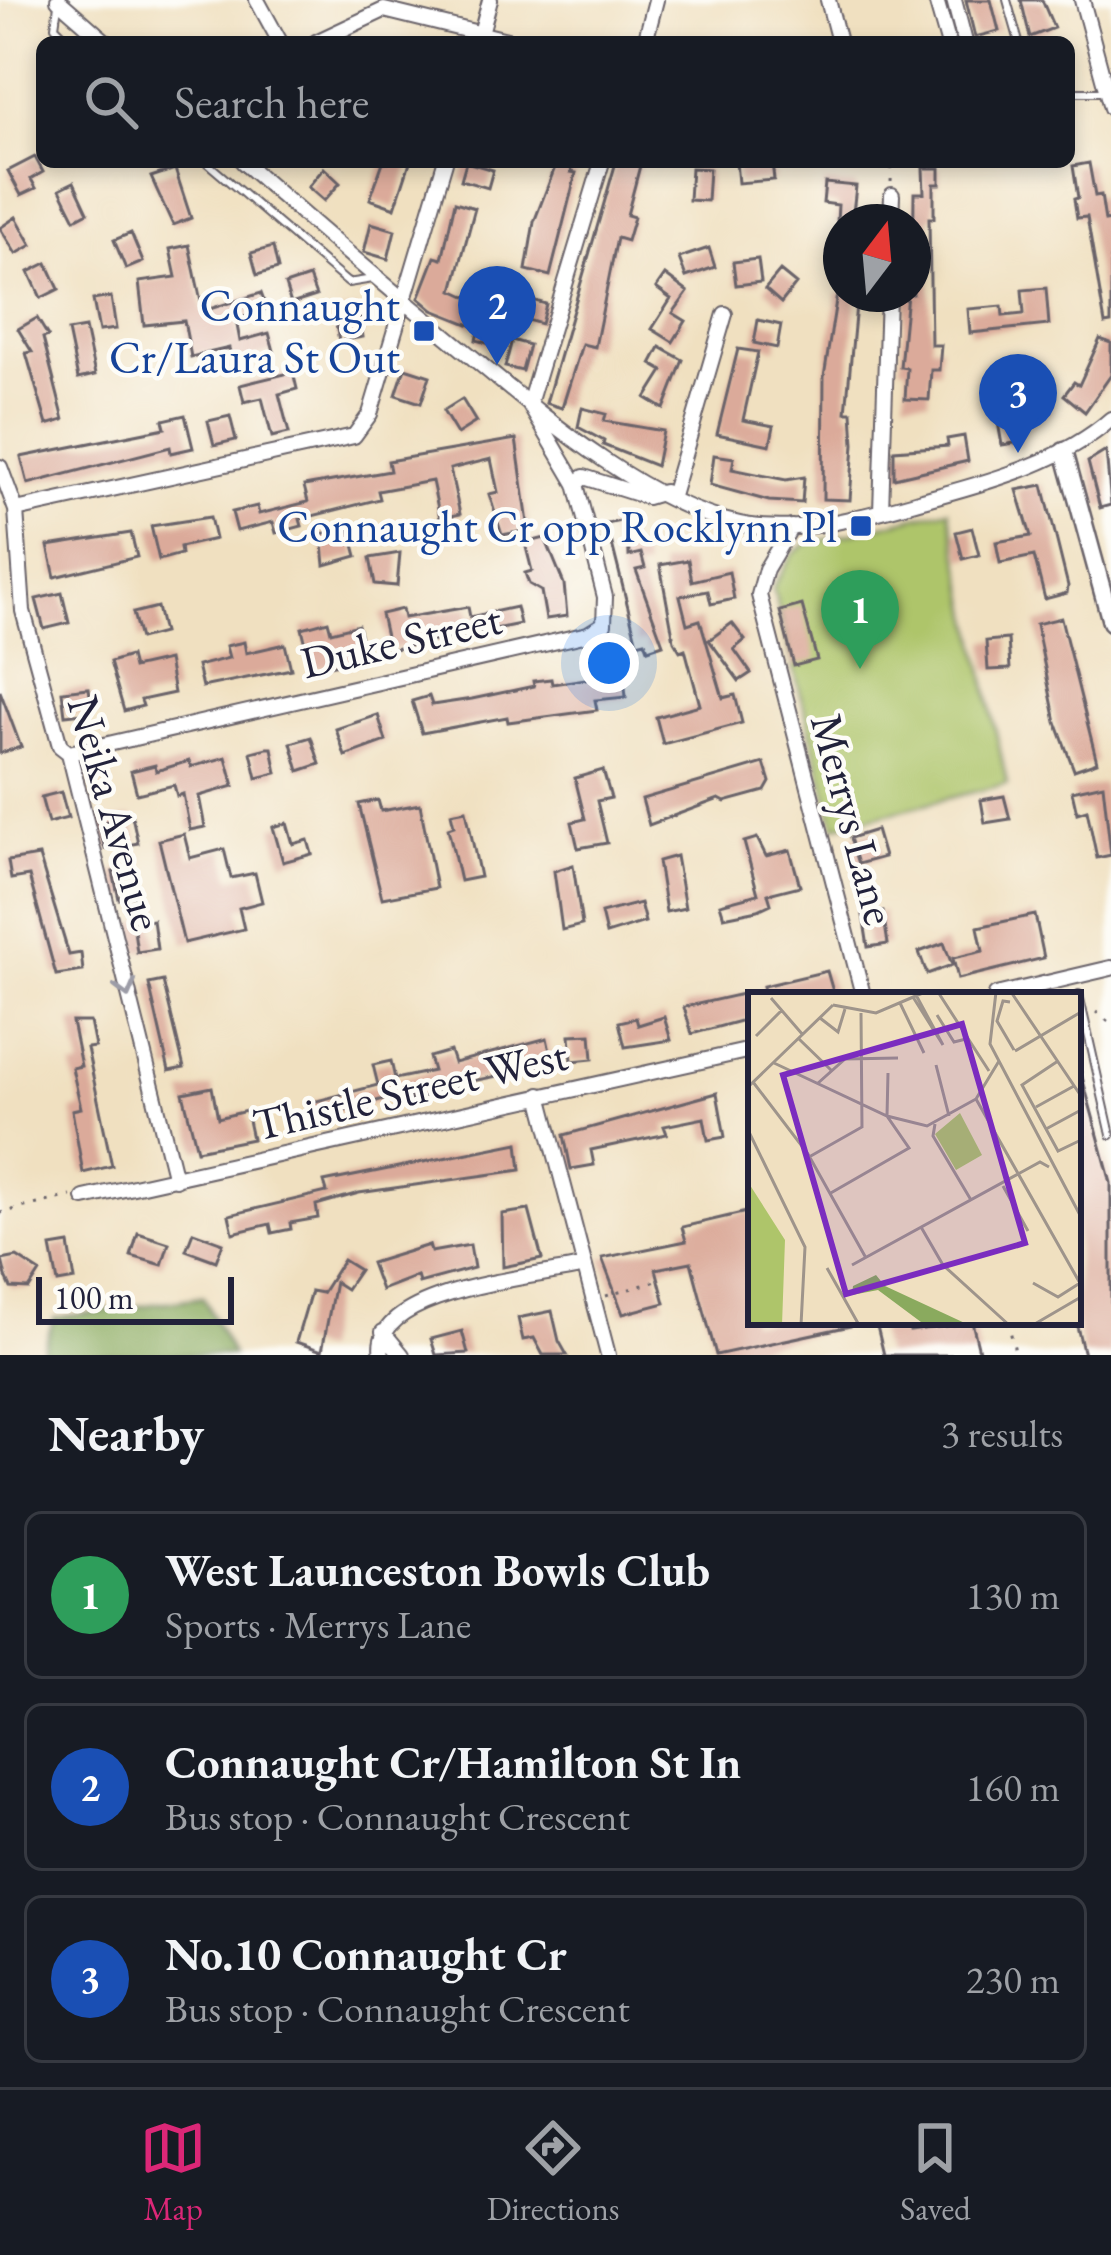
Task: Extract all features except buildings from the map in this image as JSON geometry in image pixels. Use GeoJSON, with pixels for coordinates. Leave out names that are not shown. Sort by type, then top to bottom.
{"type":"FeatureCollection","features":[{"type":"Feature","properties":{"kind":"street"},"geometry":{"type":"LineString","coordinates":[[257,0],[277,36]]}},
{"type":"Feature","properties":{"kind":"street"},"geometry":{"type":"LineString","coordinates":[[481,36],[490,0]]}},
{"type":"Feature","properties":{"kind":"street"},"geometry":{"type":"LineString","coordinates":[[647,36],[656,0]]}},
{"type":"Feature","properties":{"kind":"street"},"geometry":{"type":"LineString","coordinates":[[828,0],[837,36]]}},
{"type":"Feature","properties":{"kind":"street"},"geometry":{"type":"LineString","coordinates":[[936,0],[946,36]]}},
{"type":"Feature","properties":{"kind":"street"},"geometry":{"type":"LineString","coordinates":[[954,0],[963,36]]}},
{"type":"Feature","properties":{"kind":"street"},"geometry":{"type":"LineString","coordinates":[[1082,0],[1111,108]]}},
{"type":"Feature","properties":{"kind":"street"},"geometry":{"type":"LineString","coordinates":[[59,1],[99,36]]}},
{"type":"Feature","properties":{"kind":"street"},"geometry":{"type":"LineString","coordinates":[[329,36],[384,10],[473,36]]}},
{"type":"Feature","properties":{"kind":"street"},"geometry":{"type":"LineString","coordinates":[[249,168],[402,301],[593,454],[668,494],[740,524],[791,527],[881,511],[958,490],[1064,451],[1111,419]]}},
{"type":"Feature","properties":{"kind":"street"},"geometry":{"type":"LineString","coordinates":[[16,510],[354,436],[370,414],[443,168]]}},
{"type":"Feature","properties":{"kind":"street"},"geometry":{"type":"LineString","coordinates":[[529,404],[600,168]]}},
{"type":"Feature","properties":{"kind":"street"},"geometry":{"type":"LineString","coordinates":[[892,195],[892,204]]}},
{"type":"Feature","properties":{"kind":"street"},"geometry":{"type":"LineString","coordinates":[[881,511],[887,312]]}},
{"type":"Feature","properties":{"kind":"street"},"geometry":{"type":"LineString","coordinates":[[668,494],[724,314]]}},
{"type":"Feature","properties":{"kind":"street","name":"Duke Street"},"geometry":{"type":"LineString","coordinates":[[69,753],[597,631],[604,624],[605,598],[576,484],[529,404]]}},
{"type":"Feature","properties":{"kind":"street"},"geometry":{"type":"LineString","coordinates":[[1064,451],[1111,622]]}},
{"type":"Feature","properties":{"kind":"street","name":"Neika Avenue"},"geometry":{"type":"LineString","coordinates":[[0,467],[16,510],[22,611],[60,746],[69,753],[175,1179]]}},
{"type":"Feature","properties":{"kind":"street"},"geometry":{"type":"LineString","coordinates":[[576,484],[584,477],[598,478],[646,497],[668,494]]}},
{"type":"Feature","properties":{"kind":"street","name":"Merrys Lane"},"geometry":{"type":"LineString","coordinates":[[791,527],[766,569],[759,595],[862,992]]}},
{"type":"Feature","properties":{"kind":"street"},"geometry":{"type":"LineString","coordinates":[[1009,992],[1111,968]]}},
{"type":"Feature","properties":{"kind":"street","name":"Thistle Street West"},"geometry":{"type":"LineString","coordinates":[[84,1198],[748,1051]]}},
{"type":"Feature","properties":{"kind":"street"},"geometry":{"type":"LineString","coordinates":[[540,1095],[581,1267],[608,1355]]}},
{"type":"Feature","properties":{"kind":"street"},"geometry":{"type":"LineString","coordinates":[[382,1355],[383,1332],[392,1318],[417,1302],[581,1267]]}},
{"type":"Feature","properties":{"kind":"street"},"geometry":{"type":"LineString","coordinates":[[383,1332],[402,1355]]}},
{"type":"Feature","properties":{"kind":"lane"},"geometry":{"type":"LineString","coordinates":[[1007,0],[1017,36]]}},
{"type":"Feature","properties":{"kind":"lane"},"geometry":{"type":"LineString","coordinates":[[59,1],[55,26],[65,36]]}},
{"type":"Feature","properties":{"kind":"lane"},"geometry":{"type":"LineString","coordinates":[[1075,92],[1107,92]]}},
{"type":"Feature","properties":{"kind":"lane"},"geometry":{"type":"LineString","coordinates":[[213,168],[348,283],[376,278]]}},
{"type":"Feature","properties":{"kind":"lane"},"geometry":{"type":"LineString","coordinates":[[1081,1003],[1111,1135]]}},
{"type":"Feature","properties":{"kind":"path"},"geometry":{"type":"LineString","coordinates":[[892,168],[892,195]]}},
{"type":"Feature","properties":{"kind":"path"},"geometry":{"type":"LineString","coordinates":[[1096,1012],[1111,1023]]}},
{"type":"Feature","properties":{"kind":"path"},"geometry":{"type":"LineString","coordinates":[[0,1213],[66,1195],[84,1198]]}},
{"type":"Feature","properties":{"kind":"path"},"geometry":{"type":"LineString","coordinates":[[602,1302],[609,1294],[660,1280]]}},
{"type":"Feature","properties":{"kind":"path"},"geometry":{"type":"LineString","coordinates":[[1009,1325],[1016,1355]]}},
{"type":"Feature","properties":{"kind":"green space"},"geometry":{"type":"Polygon","coordinates":[[[949,509],[1007,784],[835,826],[773,588],[792,555],[807,544],[949,509]]]}},
{"type":"Feature","properties":{"kind":"green space"},"geometry":{"type":"Polygon","coordinates":[[[203,1297],[232,1355],[41,1355],[54,1318],[203,1297]]]}},
{"type":"Feature","properties":{"kind":"place","name":"Connaught Cr/Laura St Out"},"geometry":{"type":"Point","coordinates":[424,331]}},
{"type":"Feature","properties":{"kind":"place","name":"Connaught Cr/Hamilton St In"},"geometry":{"type":"Point","coordinates":[497,365]}},
{"type":"Feature","properties":{"kind":"place","name":"No.10 Connaught Cr"},"geometry":{"type":"Point","coordinates":[1018,453]}},
{"type":"Feature","properties":{"kind":"place","name":"Connaught Cr opp Rocklynn Pl"},"geometry":{"type":"Point","coordinates":[861,526]}},
{"type":"Feature","properties":{"kind":"place","name":"West Launceston Bowls Club"},"geometry":{"type":"Point","coordinates":[860,669]}}]}
